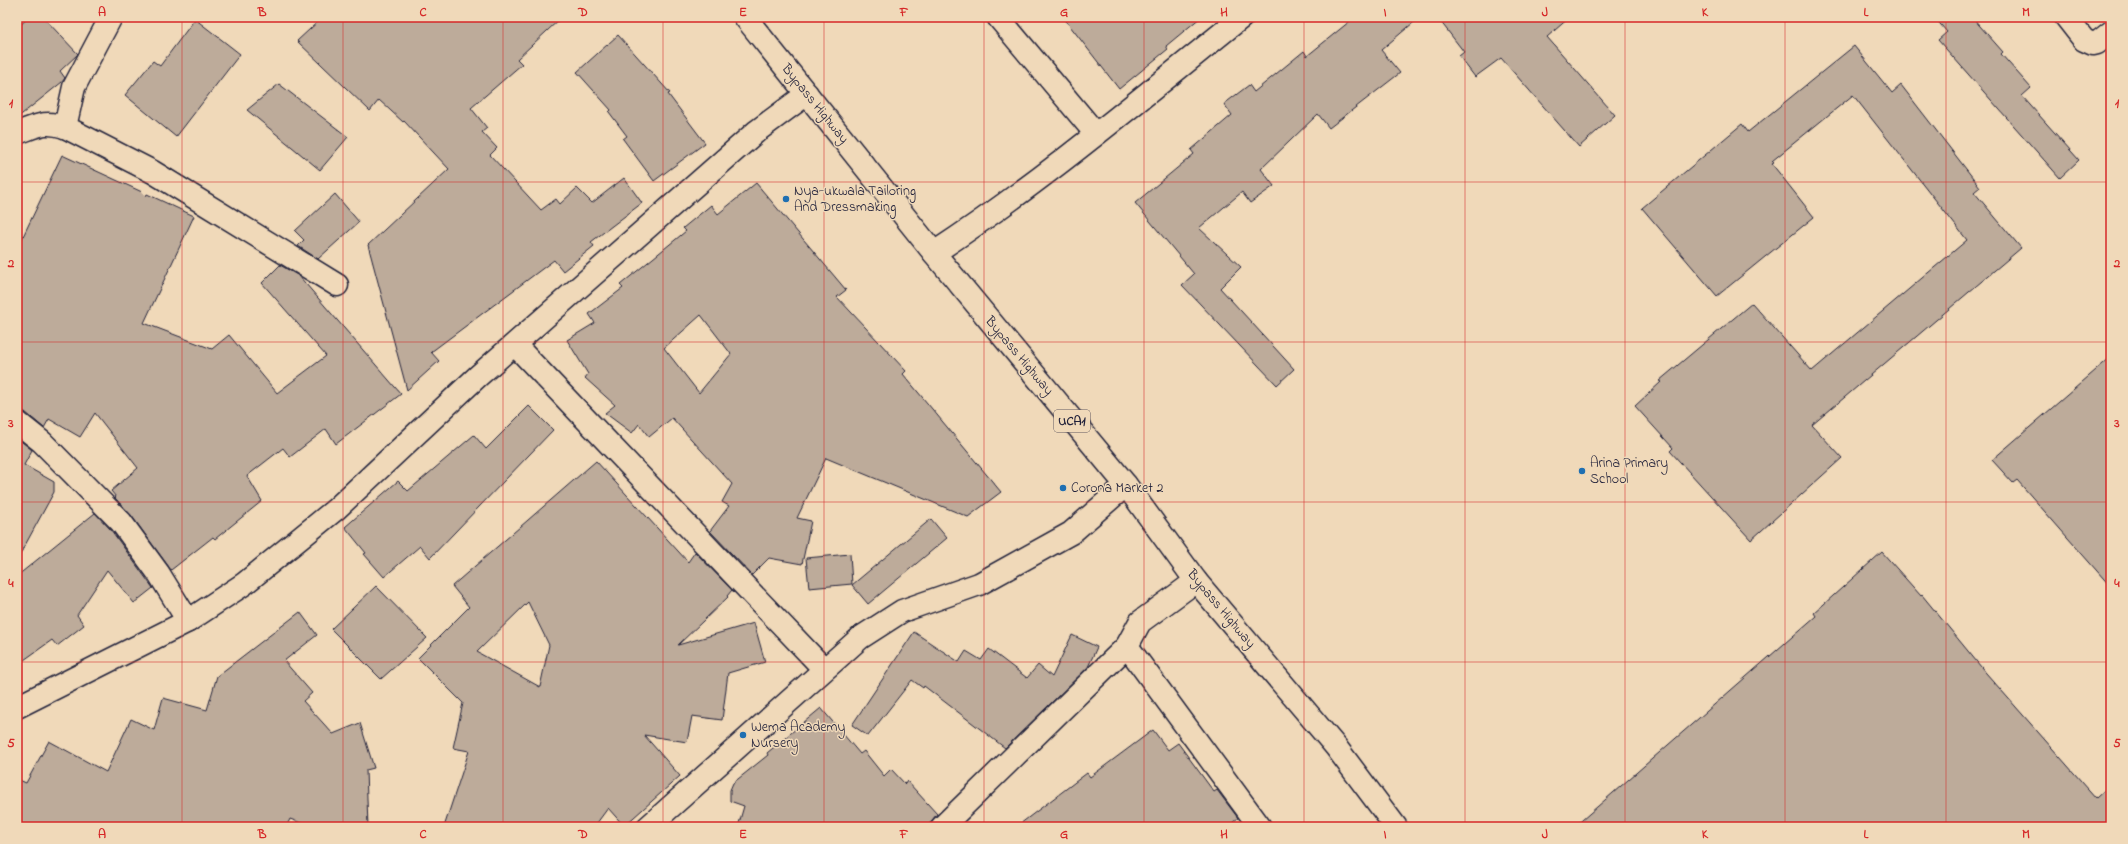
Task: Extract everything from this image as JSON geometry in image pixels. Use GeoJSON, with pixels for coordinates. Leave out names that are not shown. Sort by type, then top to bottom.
{"type":"FeatureCollection","features":[{"type":"Feature","properties":{"kind":"street"},"geometry":{"type":"LineString","coordinates":[[65,127],[74,86],[111,17]]}},
{"type":"Feature","properties":{"kind":"street","name":"Bypass Highway"},"geometry":{"type":"LineString","coordinates":[[745,17],[934,253],[1126,485],[1196,581],[1336,747],[1396,827]]}},
{"type":"Feature","properties":{"kind":"street"},"geometry":{"type":"LineString","coordinates":[[998,17],[1096,134]]}},
{"type":"Feature","properties":{"kind":"street"},"geometry":{"type":"LineString","coordinates":[[934,253],[975,226],[1096,134],[1242,17]]}},
{"type":"Feature","properties":{"kind":"street"},"geometry":{"type":"LineString","coordinates":[[2066,17],[2084,40],[2092,44],[2097,43],[2111,32]]}},
{"type":"Feature","properties":{"kind":"street"},"geometry":{"type":"LineString","coordinates":[[17,707],[188,621],[244,584],[336,509],[477,377],[516,345],[757,131],[807,94]]}},
{"type":"Feature","properties":{"kind":"street"},"geometry":{"type":"LineString","coordinates":[[17,133],[43,123],[53,123],[65,127],[153,172],[337,285]]}},
{"type":"Feature","properties":{"kind":"street"},"geometry":{"type":"LineString","coordinates":[[516,345],[824,669]]}},
{"type":"Feature","properties":{"kind":"street"},"geometry":{"type":"LineString","coordinates":[[17,422],[42,442],[121,522],[159,574],[188,621]]}},
{"type":"Feature","properties":{"kind":"street"},"geometry":{"type":"LineString","coordinates":[[648,827],[860,638],[902,611],[979,584],[1071,533],[1126,485]]}},
{"type":"Feature","properties":{"kind":"street"},"geometry":{"type":"LineString","coordinates":[[942,827],[1127,646],[1140,622],[1196,581]]}},
{"type":"Feature","properties":{"kind":"street"},"geometry":{"type":"LineString","coordinates":[[1127,646],[1260,827]]}},
{"type":"Feature","properties":{"kind":"building"},"geometry":{"type":"Polygon","coordinates":[[[29,17],[43,17],[78,54],[60,71],[65,78],[62,82],[17,118],[17,28],[29,17]]]}},
{"type":"Feature","properties":{"kind":"building"},"geometry":{"type":"Polygon","coordinates":[[[323,17],[562,17],[517,59],[522,64],[471,108],[487,128],[482,132],[497,148],[490,155],[541,210],[556,199],[560,204],[577,188],[592,203],[624,178],[642,203],[591,242],[594,246],[563,271],[554,260],[431,352],[439,361],[407,390],[368,245],[449,169],[404,121],[403,122],[379,100],[370,111],[297,41],[323,17]]]}},
{"type":"Feature","properties":{"kind":"building"},"geometry":{"type":"Polygon","coordinates":[[[1063,17],[1201,17],[1166,46],[1168,49],[1119,89],[1063,17]]]}},
{"type":"Feature","properties":{"kind":"building"},"geometry":{"type":"Polygon","coordinates":[[[1355,17],[1420,17],[1381,50],[1400,73],[1329,128],[1318,114],[1261,169],[1274,186],[1250,203],[1242,192],[1199,228],[1241,267],[1220,288],[1294,369],[1277,385],[1182,285],[1194,274],[1135,203],[1194,154],[1191,150],[1232,115],[1224,104],[1249,85],[1254,92],[1304,51],[1307,56],[1355,17]]]}},
{"type":"Feature","properties":{"kind":"building"},"geometry":{"type":"Polygon","coordinates":[[[1437,17],[1570,17],[1547,37],[1615,115],[1579,147],[1501,58],[1475,77],[1459,56],[1464,52],[1437,17]]]}},
{"type":"Feature","properties":{"kind":"building"},"geometry":{"type":"Polygon","coordinates":[[[1934,17],[1972,17],[2003,52],[2001,54],[2031,88],[2022,96],[2079,160],[2060,178],[1938,40],[1947,32],[1934,17]]]}},
{"type":"Feature","properties":{"kind":"building"},"geometry":{"type":"Polygon","coordinates":[[[195,19],[240,54],[176,137],[125,95],[153,61],[160,66],[195,19]]]}},
{"type":"Feature","properties":{"kind":"building"},"geometry":{"type":"Polygon","coordinates":[[[618,35],[670,93],[668,94],[705,143],[654,181],[623,139],[627,136],[609,112],[611,110],[577,72],[618,35]]]}},
{"type":"Feature","properties":{"kind":"building"},"geometry":{"type":"Polygon","coordinates":[[[1854,46],[1892,93],[1901,85],[1980,187],[1974,192],[2021,248],[1812,425],[1842,458],[1751,540],[1670,451],[1673,448],[1635,406],[1661,382],[1659,381],[1752,303],[1812,371],[1967,240],[1853,95],[1772,161],[1774,163],[1772,164],[1814,217],[1717,296],[1642,208],[1742,124],[1748,132],[1854,46]]]}},
{"type":"Feature","properties":{"kind":"building"},"geometry":{"type":"Polygon","coordinates":[[[279,84],[348,137],[320,170],[247,110],[279,84]]]}},
{"type":"Feature","properties":{"kind":"building"},"geometry":{"type":"Polygon","coordinates":[[[62,155],[142,192],[146,196],[147,194],[194,216],[144,323],[212,349],[229,335],[277,393],[326,356],[262,283],[280,265],[299,276],[401,394],[336,444],[326,429],[290,457],[283,448],[247,476],[262,501],[215,539],[213,537],[171,570],[131,515],[115,498],[116,497],[111,491],[138,468],[95,413],[80,437],[49,419],[44,428],[25,412],[17,410],[17,249],[62,155]]]}},
{"type":"Feature","properties":{"kind":"building"},"geometry":{"type":"Polygon","coordinates":[[[756,183],[846,290],[837,297],[906,371],[903,374],[1001,492],[968,517],[826,458],[797,518],[811,521],[802,564],[769,558],[752,575],[710,531],[729,506],[722,502],[732,484],[672,418],[649,437],[639,424],[632,433],[605,413],[615,405],[585,378],[588,374],[567,340],[595,323],[589,314],[623,288],[620,285],[686,231],[683,228],[711,205],[718,214],[756,183]],[[701,315],[664,348],[699,393],[731,354],[701,315]]]}},
{"type":"Feature","properties":{"kind":"building"},"geometry":{"type":"Polygon","coordinates":[[[335,194],[359,222],[318,259],[298,246],[304,240],[295,231],[335,194]]]}},
{"type":"Feature","properties":{"kind":"building"},"geometry":{"type":"Polygon","coordinates":[[[2111,357],[2111,587],[2017,480],[2013,483],[1992,460],[2111,357]]]}},
{"type":"Feature","properties":{"kind":"building"},"geometry":{"type":"Polygon","coordinates":[[[529,406],[553,430],[430,558],[420,546],[384,577],[364,554],[366,553],[345,527],[398,481],[408,491],[474,435],[486,449],[529,406]]]}},
{"type":"Feature","properties":{"kind":"building"},"geometry":{"type":"Polygon","coordinates":[[[17,438],[32,450],[24,465],[54,482],[54,492],[17,560],[17,438]]]}},
{"type":"Feature","properties":{"kind":"building"},"geometry":{"type":"Polygon","coordinates":[[[596,461],[688,562],[695,552],[732,590],[727,596],[728,597],[678,645],[754,623],[765,662],[728,673],[722,720],[692,716],[687,742],[644,735],[680,776],[624,826],[608,808],[594,827],[444,827],[469,751],[453,748],[463,703],[418,658],[469,607],[452,586],[596,461]],[[528,602],[477,652],[540,687],[549,645],[528,602]]]}},
{"type":"Feature","properties":{"kind":"building"},"geometry":{"type":"Polygon","coordinates":[[[95,513],[111,530],[153,588],[134,603],[107,570],[77,615],[84,625],[57,646],[52,640],[17,665],[17,576],[95,513]]]}},
{"type":"Feature","properties":{"kind":"building"},"geometry":{"type":"Polygon","coordinates":[[[931,519],[947,538],[868,604],[852,585],[931,519]]]}},
{"type":"Feature","properties":{"kind":"building"},"geometry":{"type":"Polygon","coordinates":[[[1882,552],[1921,596],[1922,595],[1986,673],[2096,798],[2111,784],[2111,827],[1574,827],[1816,616],[1814,613],[1882,552]]]}},
{"type":"Feature","properties":{"kind":"building"},"geometry":{"type":"Polygon","coordinates":[[[850,554],[852,584],[809,588],[806,558],[850,554]]]}},
{"type":"Feature","properties":{"kind":"building"},"geometry":{"type":"Polygon","coordinates":[[[376,586],[427,638],[381,679],[331,629],[376,586]]]}},
{"type":"Feature","properties":{"kind":"building"},"geometry":{"type":"Polygon","coordinates":[[[300,612],[317,635],[284,661],[312,693],[303,701],[333,734],[360,723],[374,768],[366,770],[368,827],[312,827],[290,819],[286,827],[17,827],[17,779],[26,783],[49,741],[106,772],[131,719],[154,730],[163,698],[207,710],[217,676],[300,612]]]}},
{"type":"Feature","properties":{"kind":"building"},"geometry":{"type":"Polygon","coordinates":[[[914,632],[959,662],[966,651],[981,660],[989,649],[1027,678],[1038,665],[1052,677],[1072,635],[1097,647],[1088,667],[1005,748],[924,686],[923,688],[912,680],[868,736],[852,725],[914,632]]]}},
{"type":"Feature","properties":{"kind":"building"},"geometry":{"type":"Polygon","coordinates":[[[821,708],[860,754],[864,751],[884,776],[891,769],[905,784],[907,781],[937,814],[930,823],[930,827],[738,827],[744,806],[730,801],[730,790],[733,783],[768,755],[767,753],[821,708]]]}},
{"type":"Feature","properties":{"kind":"building"},"geometry":{"type":"Polygon","coordinates":[[[1153,730],[1168,750],[1178,743],[1214,792],[1217,790],[1238,818],[1227,827],[1016,827],[1087,773],[1090,777],[1153,730]]]}},
{"type":"Feature","properties":{"kind":"place","name":"Nya-ukwala Tailoring And Dressmaking"},"geometry":{"type":"Point","coordinates":[786,199]}},
{"type":"Feature","properties":{"kind":"place","name":"Arina Primary School"},"geometry":{"type":"Point","coordinates":[1582,471]}},
{"type":"Feature","properties":{"kind":"place","name":"Corona Market 2"},"geometry":{"type":"Point","coordinates":[1063,488]}},
{"type":"Feature","properties":{"kind":"place","name":"Wema Academy Nursery"},"geometry":{"type":"Point","coordinates":[743,735]}}]}
